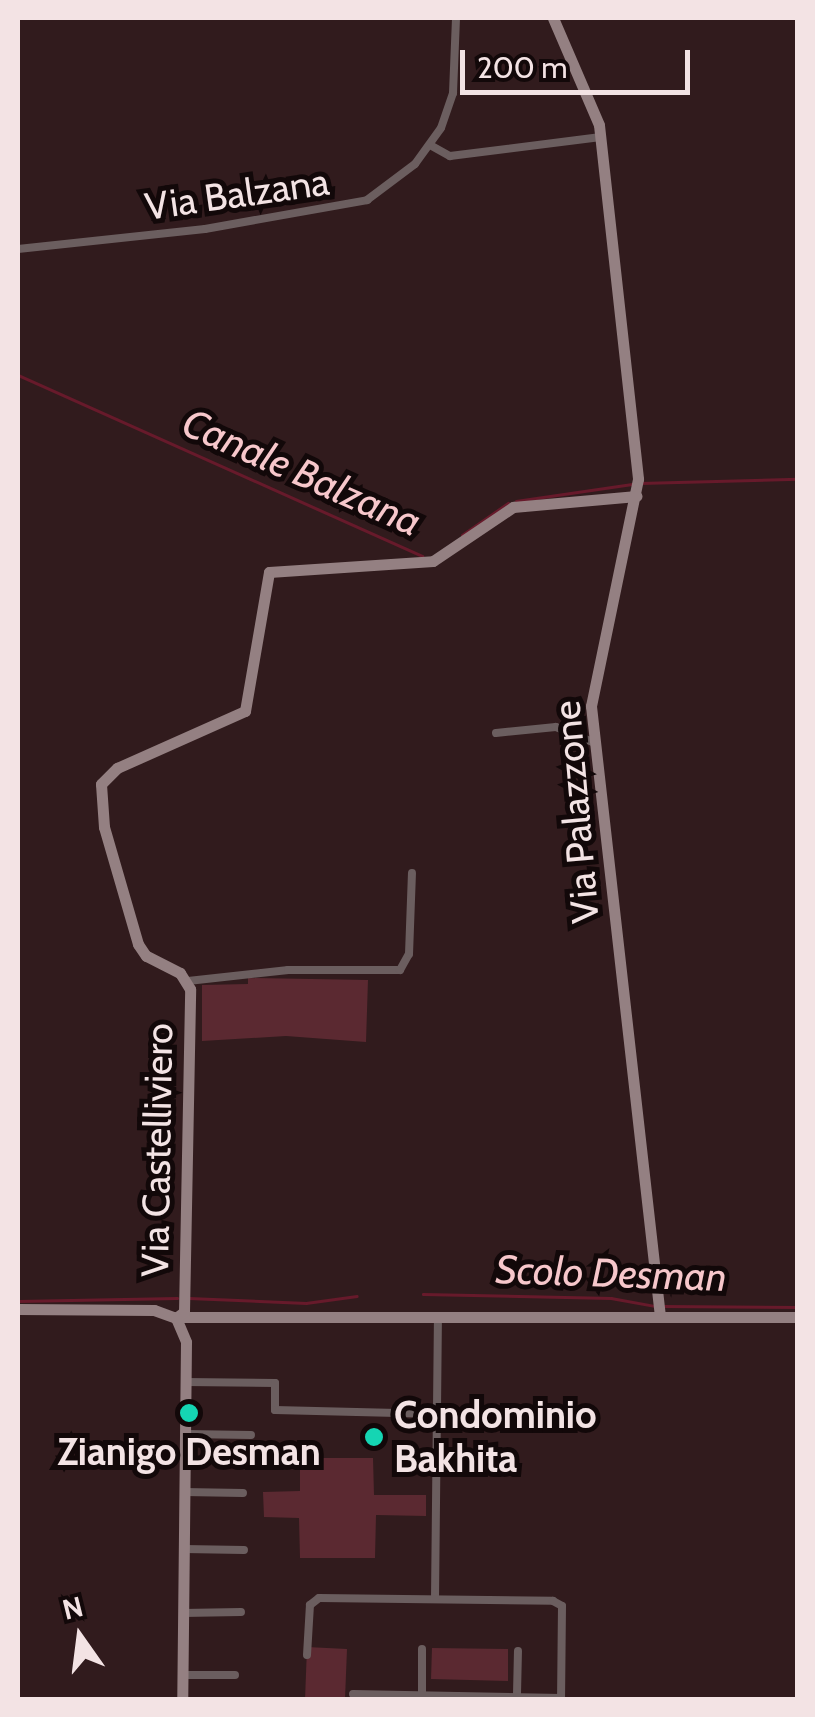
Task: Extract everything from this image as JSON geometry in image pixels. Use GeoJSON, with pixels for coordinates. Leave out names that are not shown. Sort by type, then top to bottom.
{"type":"FeatureCollection","features":[{"type":"Feature","properties":{"kind":"street","name":"Via Balzana"},"geometry":{"type":"LineString","coordinates":[[18,248],[330,212],[380,192],[430,145],[453,93],[456,18]]}},
{"type":"Feature","properties":{"kind":"street","name":"Via Palazzone"},"geometry":{"type":"LineString","coordinates":[[553,18],[588,88],[601,137],[638,487],[596,662],[595,744],[638,1087],[658,1309]]}},
{"type":"Feature","properties":{"kind":"street"},"geometry":{"type":"LineString","coordinates":[[430,145],[450,156],[601,137]]}},
{"type":"Feature","properties":{"kind":"street","name":"Via Castelliviero"},"geometry":{"type":"LineString","coordinates":[[412,873],[410,954],[400,970],[288,970],[188,980],[146,956],[138,944],[99,790],[118,768],[245,711],[266,575],[433,561],[513,507],[638,487]]}},
{"type":"Feature","properties":{"kind":"street"},"geometry":{"type":"LineString","coordinates":[[496,733],[556,727],[595,744]]}},
{"type":"Feature","properties":{"kind":"street","name":"Via Castelliviero"},"geometry":{"type":"LineString","coordinates":[[176,1318],[184,1312],[188,980]]}},
{"type":"Feature","properties":{"kind":"street"},"geometry":{"type":"LineString","coordinates":[[18,1308],[154,1310],[176,1318],[658,1309],[798,1318]]}},
{"type":"Feature","properties":{"kind":"street"},"geometry":{"type":"LineString","coordinates":[[435,1599],[438,1316]]}},
{"type":"Feature","properties":{"kind":"street"},"geometry":{"type":"LineString","coordinates":[[176,1318],[186,1334],[182,1700]]}},
{"type":"Feature","properties":{"kind":"street"},"geometry":{"type":"LineString","coordinates":[[185,1382],[274,1383],[275,1410],[438,1414]]}},
{"type":"Feature","properties":{"kind":"street"},"geometry":{"type":"LineString","coordinates":[[185,1434],[251,1436]]}},
{"type":"Feature","properties":{"kind":"street"},"geometry":{"type":"LineString","coordinates":[[184,1492],[242,1494]]}},
{"type":"Feature","properties":{"kind":"street"},"geometry":{"type":"LineString","coordinates":[[184,1549],[244,1550]]}},
{"type":"Feature","properties":{"kind":"street"},"geometry":{"type":"LineString","coordinates":[[307,1655],[314,1600],[435,1599],[562,1606],[561,1699],[517,1694],[353,1694]]}},
{"type":"Feature","properties":{"kind":"street"},"geometry":{"type":"LineString","coordinates":[[183,1613],[241,1612]]}},
{"type":"Feature","properties":{"kind":"street"},"geometry":{"type":"LineString","coordinates":[[422,1649],[422,1693]]}},
{"type":"Feature","properties":{"kind":"street"},"geometry":{"type":"LineString","coordinates":[[517,1694],[518,1651]]}},
{"type":"Feature","properties":{"kind":"street"},"geometry":{"type":"LineString","coordinates":[[182,1675],[235,1675]]}},
{"type":"Feature","properties":{"kind":"shaded area"},"geometry":{"type":"Polygon","coordinates":[[[248,978],[368,980],[366,1042],[286,1036],[202,1041],[202,985],[248,984],[248,978]]]}},
{"type":"Feature","properties":{"kind":"shaded area"},"geometry":{"type":"Polygon","coordinates":[[[300,1458],[373,1458],[374,1495],[426,1495],[426,1516],[376,1515],[375,1558],[300,1558],[299,1518],[264,1517],[263,1492],[300,1491],[300,1458]]]}},
{"type":"Feature","properties":{"kind":"shaded area"},"geometry":{"type":"Polygon","coordinates":[[[307,1647],[347,1649],[345,1699],[305,1700],[307,1647]]]}},
{"type":"Feature","properties":{"kind":"shaded area"},"geometry":{"type":"Polygon","coordinates":[[[432,1648],[508,1649],[508,1681],[431,1679],[432,1648]]]}},
{"type":"Feature","properties":{"kind":"waterway","name":"Canale Balzana"},"geometry":{"type":"LineString","coordinates":[[18,375],[422,556]]}},
{"type":"Feature","properties":{"kind":"waterway","name":"Canale Balzana"},"geometry":{"type":"LineString","coordinates":[[640,483],[798,479]]}},
{"type":"Feature","properties":{"kind":"waterway","name":"Canale Balzana"},"geometry":{"type":"LineString","coordinates":[[516,501],[632,484]]}},
{"type":"Feature","properties":{"kind":"waterway","name":"Canale Balzana"},"geometry":{"type":"LineString","coordinates":[[462,535],[508,503]]}},
{"type":"Feature","properties":{"kind":"waterway","name":"Scolo Desman"},"geometry":{"type":"LineString","coordinates":[[423,1294],[611,1298],[655,1306]]}},
{"type":"Feature","properties":{"kind":"waterway","name":"Scolo Desman"},"geometry":{"type":"LineString","coordinates":[[189,1298],[306,1303],[357,1296]]}},
{"type":"Feature","properties":{"kind":"waterway","name":"Scolo Desman"},"geometry":{"type":"LineString","coordinates":[[18,1301],[177,1298]]}},
{"type":"Feature","properties":{"kind":"waterway","name":"Scolo Desman"},"geometry":{"type":"LineString","coordinates":[[663,1306],[798,1307]]}},
{"type":"Feature","properties":{"kind":"place","name":"Zianigo Desman"},"geometry":{"type":"Point","coordinates":[189,1413]}},
{"type":"Feature","properties":{"kind":"place","name":"Condominio Bakhita"},"geometry":{"type":"Point","coordinates":[374,1437]}}]}
